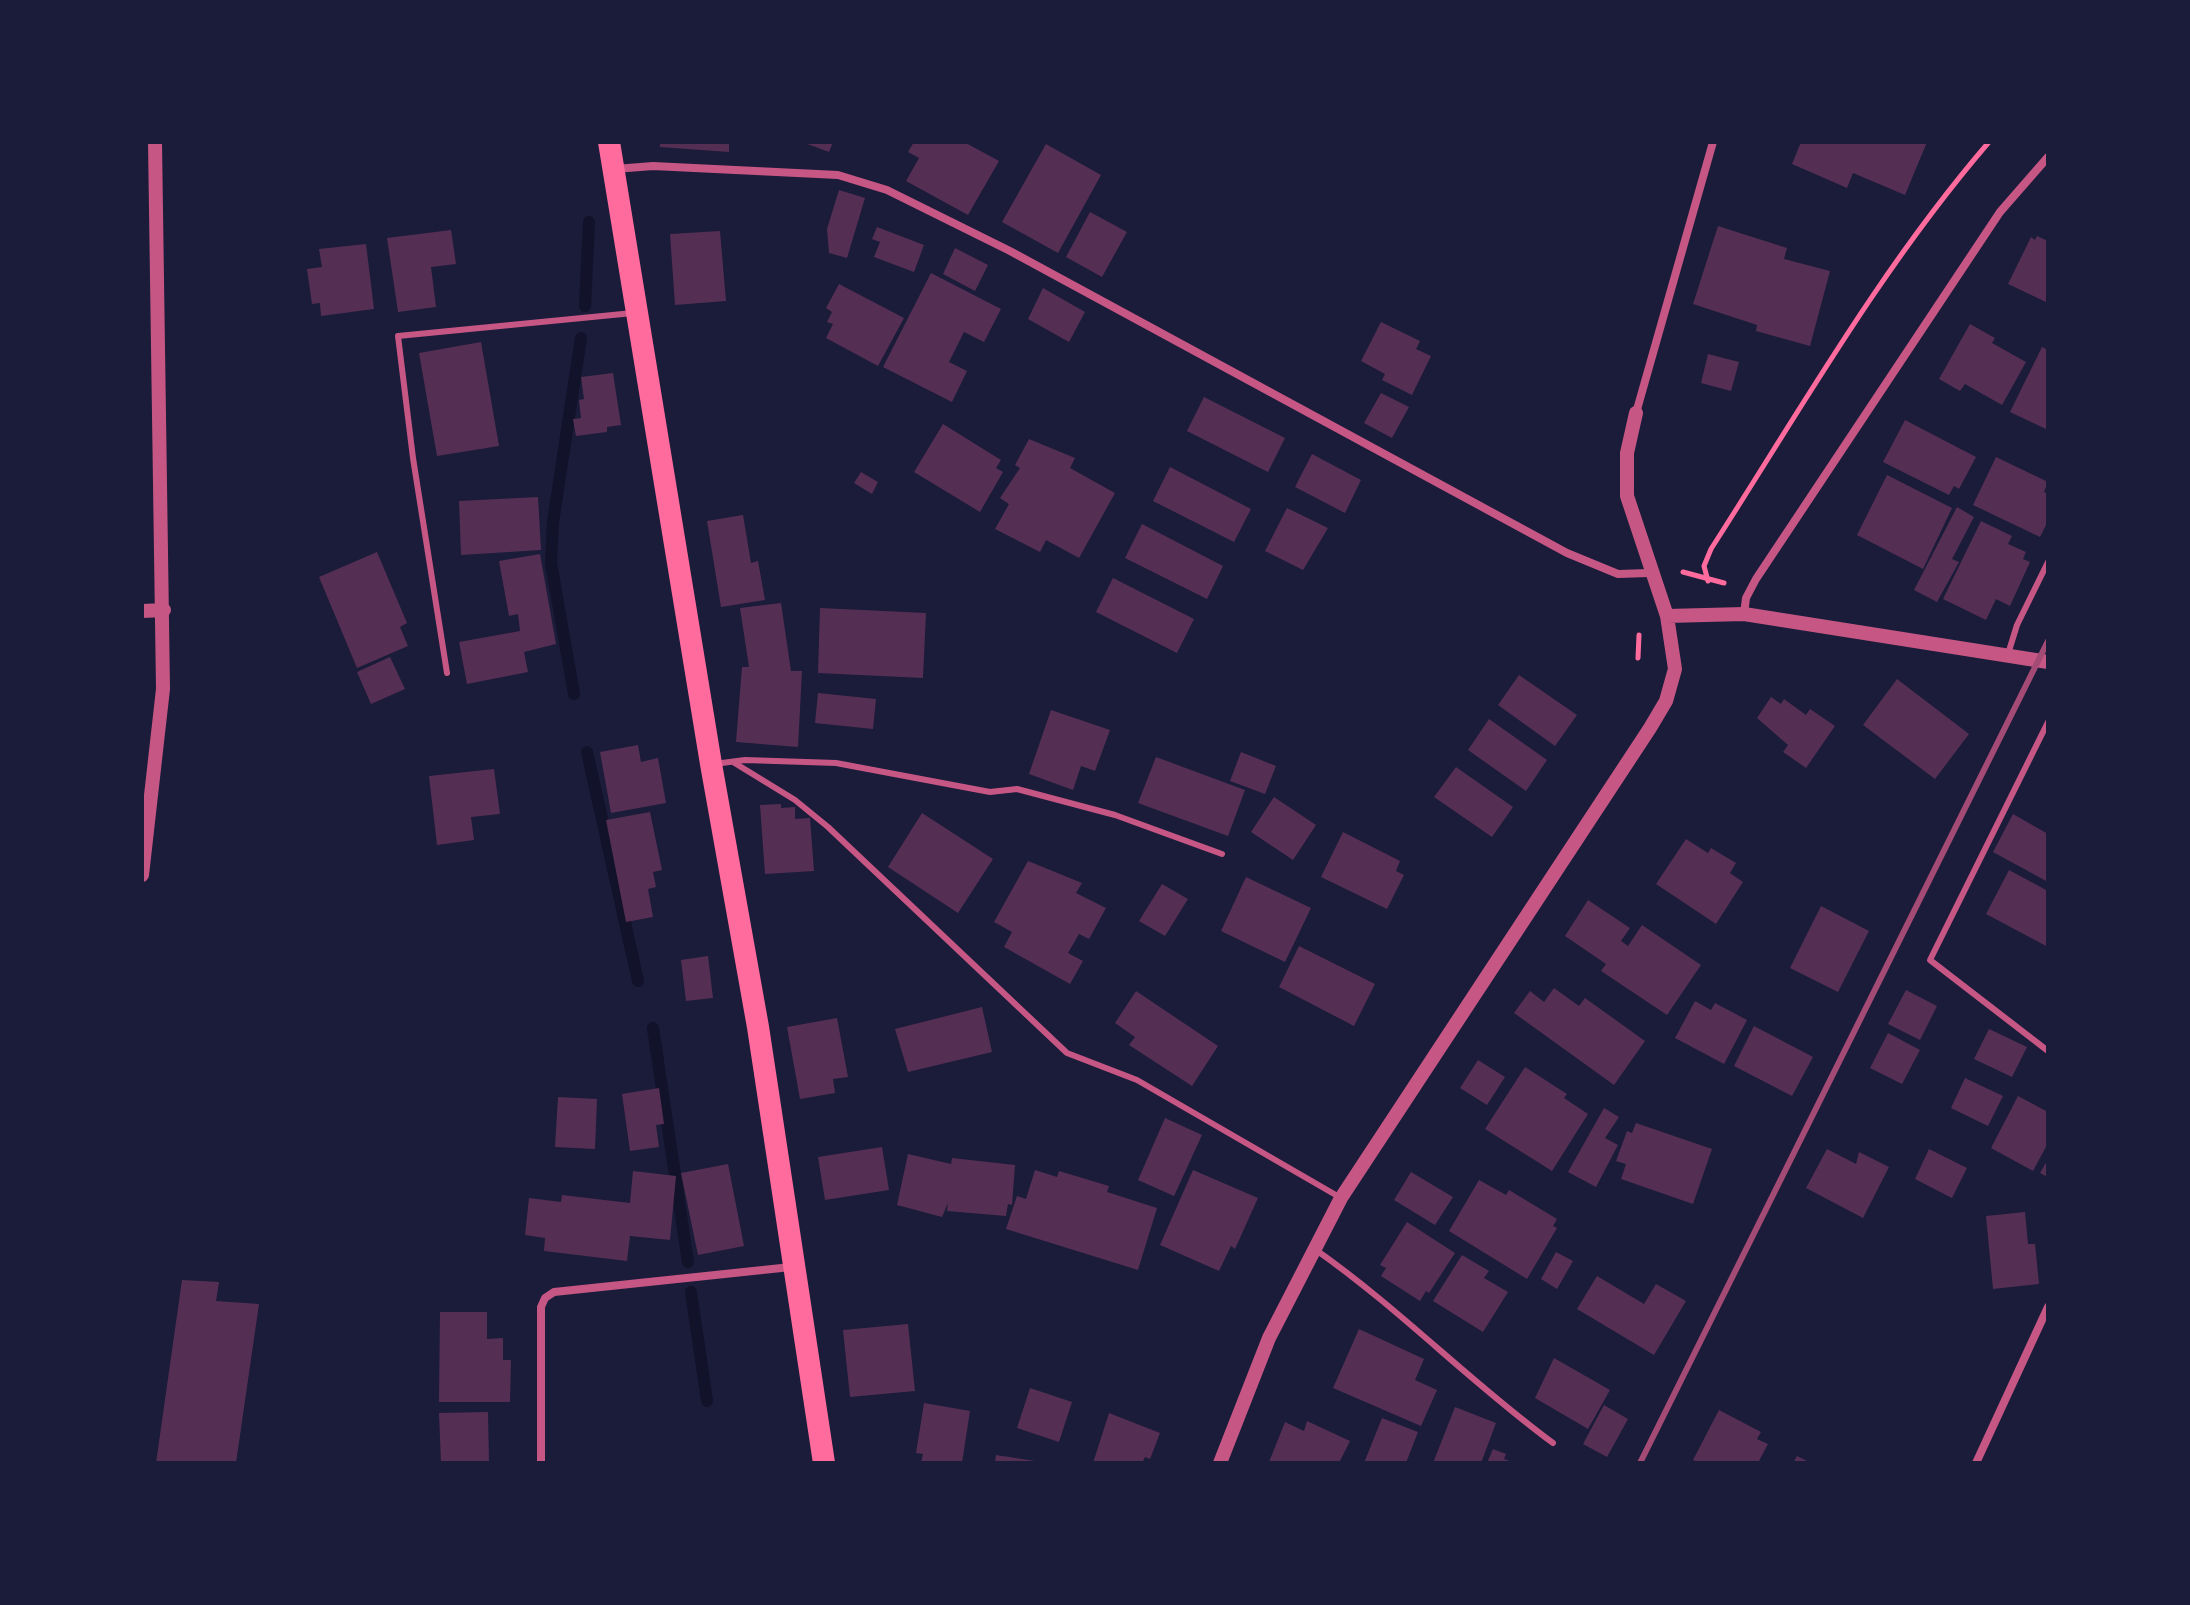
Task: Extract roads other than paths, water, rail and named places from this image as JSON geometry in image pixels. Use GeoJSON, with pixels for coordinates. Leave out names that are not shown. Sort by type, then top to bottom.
{"type":"FeatureCollection","features":[{"type":"Feature","properties":{"kind":"highway"},"geometry":{"type":"LineString","coordinates":[[609,142],[722,763],[791,1267],[824,1463]]}},
{"type":"Feature","properties":{"kind":"street"},"geometry":{"type":"LineString","coordinates":[[142,875],[157,759],[164,610],[155,142]]}},
{"type":"Feature","properties":{"kind":"street"},"geometry":{"type":"LineString","coordinates":[[1220,1463],[1269,1338],[1341,1198],[1666,701],[1675,669],[1667,616],[1633,522],[1625,478],[1636,413],[1713,142]]}},
{"type":"Feature","properties":{"kind":"street"},"geometry":{"type":"LineString","coordinates":[[1744,614],[1746,598],[1756,579],[2000,212],[2048,157]]}},
{"type":"Feature","properties":{"kind":"street"},"geometry":{"type":"LineString","coordinates":[[615,169],[653,166],[856,178],[1010,251],[1567,553],[1618,574],[1649,573]]}},
{"type":"Feature","properties":{"kind":"street"},"geometry":{"type":"LineString","coordinates":[[142,611],[164,610]]}},
{"type":"Feature","properties":{"kind":"street"},"geometry":{"type":"LineString","coordinates":[[1667,616],[1744,614],[2048,662]]}},
{"type":"Feature","properties":{"kind":"street"},"geometry":{"type":"LineString","coordinates":[[541,1463],[541,1307],[545,1298],[554,1292],[791,1267]]}},
{"type":"Feature","properties":{"kind":"street"},"geometry":{"type":"LineString","coordinates":[[1976,1463],[2048,1307]]}},
{"type":"Feature","properties":{"kind":"lane"},"geometry":{"type":"LineString","coordinates":[[447,673],[413,458],[398,336],[638,312]]}},
{"type":"Feature","properties":{"kind":"lane"},"geometry":{"type":"LineString","coordinates":[[2008,654],[2017,625],[2048,562]]}},
{"type":"Feature","properties":{"kind":"lane"},"geometry":{"type":"LineString","coordinates":[[2048,722],[1930,960],[2048,1051]]}},
{"type":"Feature","properties":{"kind":"lane"},"geometry":{"type":"LineString","coordinates":[[722,763],[836,763],[990,792],[1017,789],[1115,815],[1222,854]]}},
{"type":"Feature","properties":{"kind":"lane"},"geometry":{"type":"LineString","coordinates":[[722,763],[795,800],[828,827],[1067,1053],[1137,1080],[1341,1198]]}},
{"type":"Feature","properties":{"kind":"lane"},"geometry":{"type":"LineString","coordinates":[[1313,1248],[1351,1273],[1509,1410],[1553,1443]]}},
{"type":"Feature","properties":{"kind":"waterway"},"geometry":{"type":"LineString","coordinates":[[585,306],[589,222]]}},
{"type":"Feature","properties":{"kind":"waterway"},"geometry":{"type":"LineString","coordinates":[[574,694],[551,563],[553,522],[581,338]]}},
{"type":"Feature","properties":{"kind":"waterway"},"geometry":{"type":"LineString","coordinates":[[587,752],[638,981]]}},
{"type":"Feature","properties":{"kind":"waterway"},"geometry":{"type":"LineString","coordinates":[[653,1028],[688,1262]]}},
{"type":"Feature","properties":{"kind":"waterway"},"geometry":{"type":"LineString","coordinates":[[691,1292],[707,1401]]}},
{"type":"Feature","properties":{"kind":"railway"},"geometry":{"type":"LineString","coordinates":[[1640,1463],[2048,641]]}}]}
